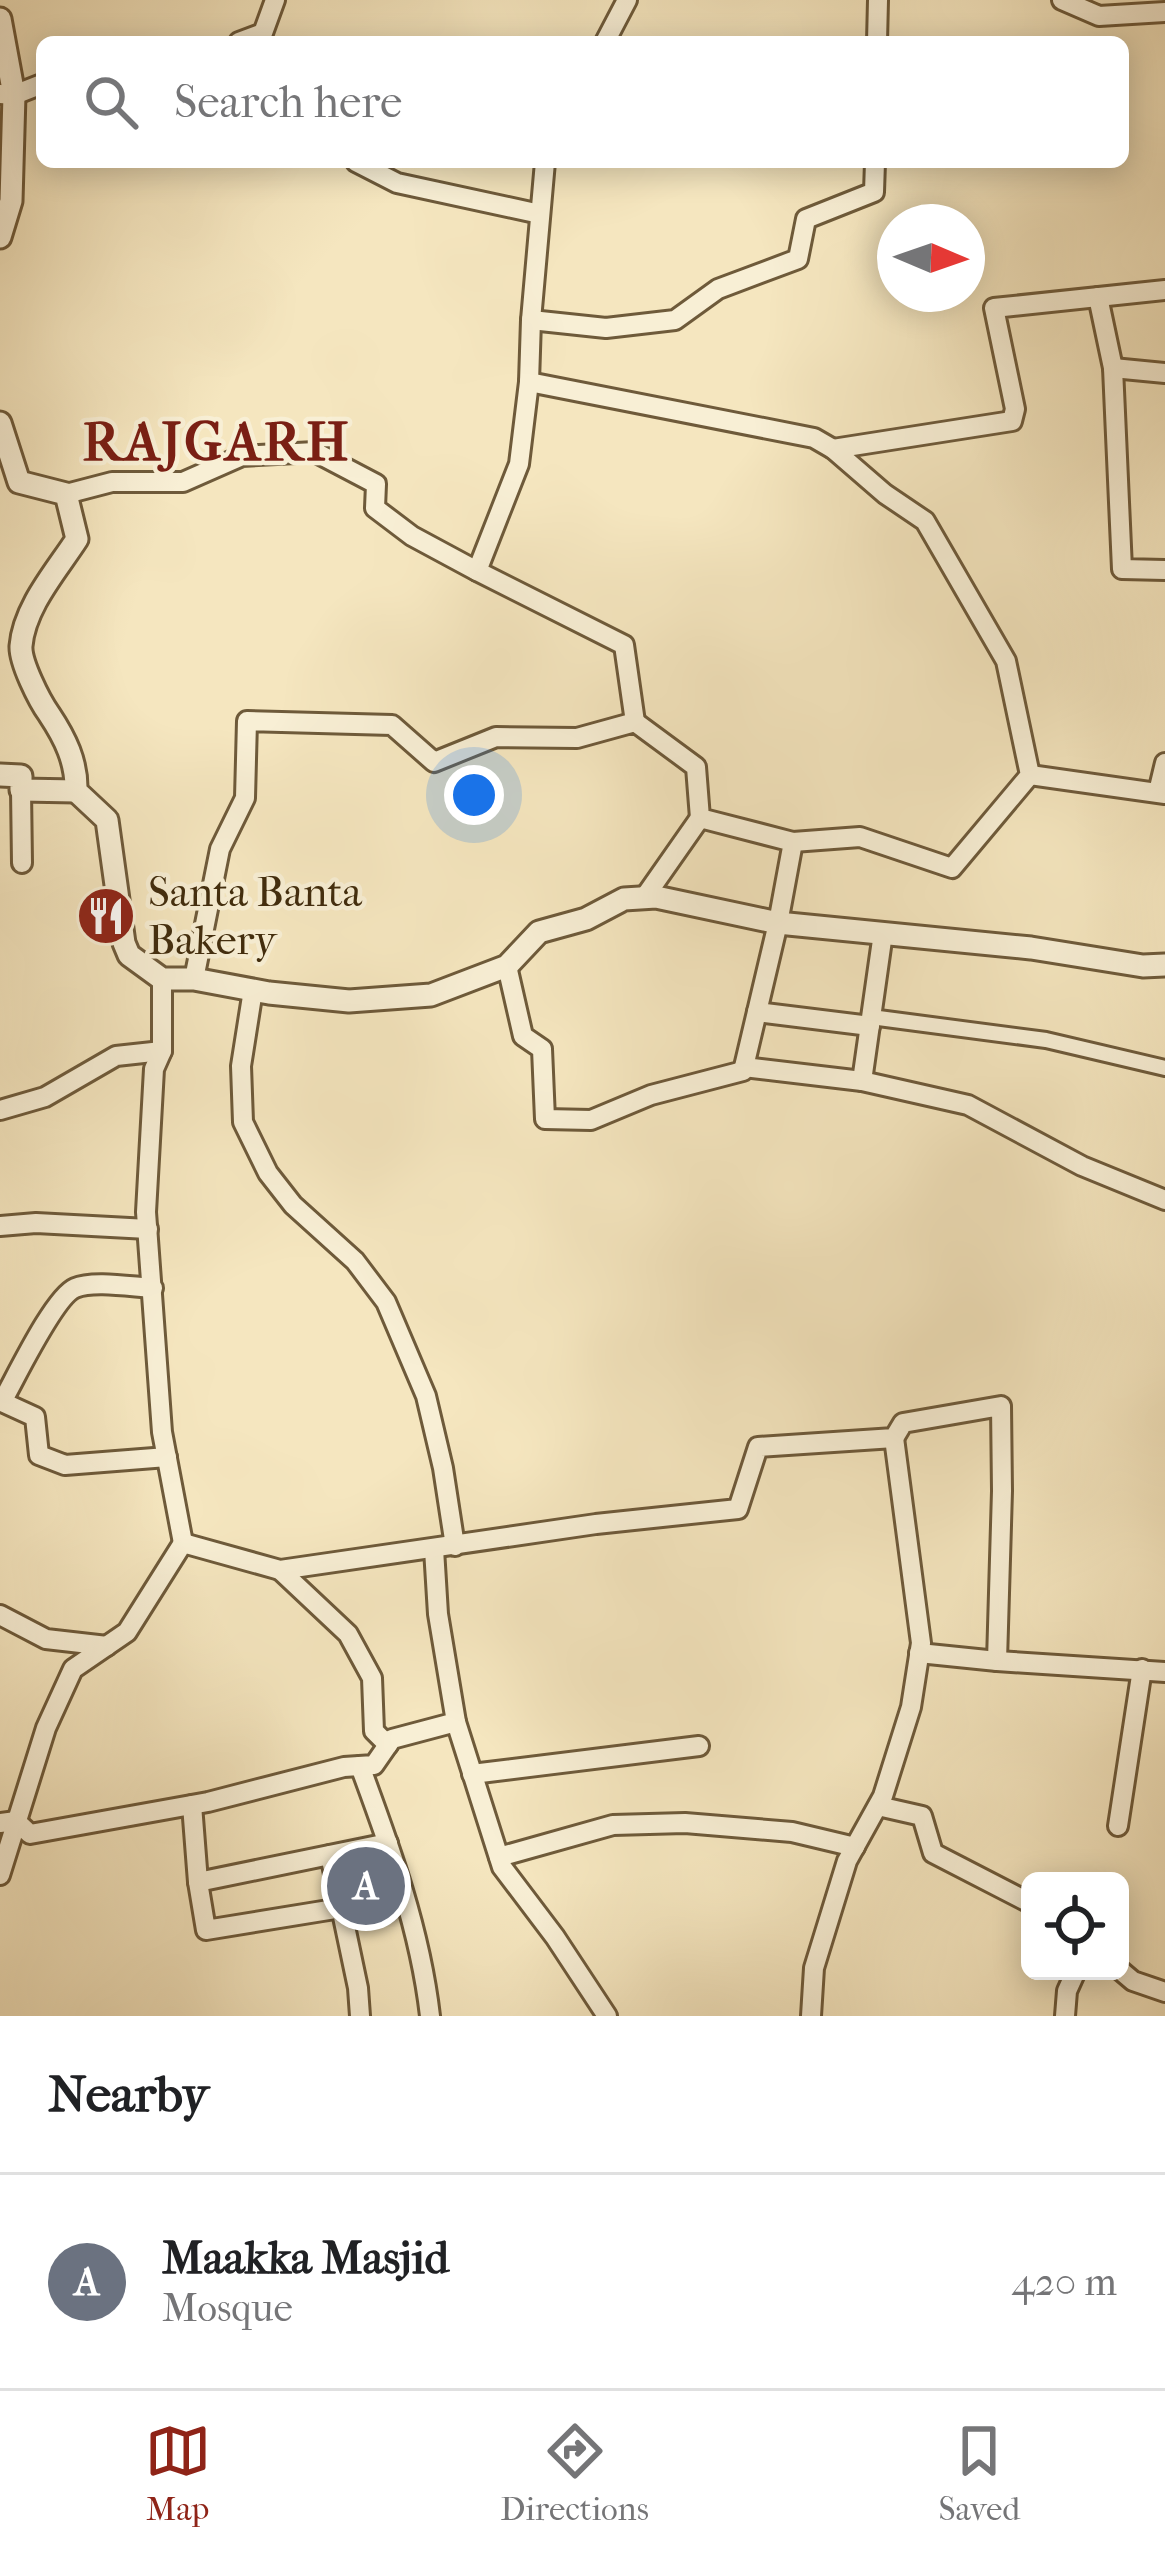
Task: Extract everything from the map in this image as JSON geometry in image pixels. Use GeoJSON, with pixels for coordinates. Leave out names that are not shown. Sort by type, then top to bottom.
{"type":"FeatureCollection","features":[{"type":"Feature","properties":{"kind":"street"},"geometry":{"type":"LineString","coordinates":[[255,36],[263,33],[275,0]]}},
{"type":"Feature","properties":{"kind":"street"},"geometry":{"type":"LineString","coordinates":[[607,36],[627,0]]}},
{"type":"Feature","properties":{"kind":"street"},"geometry":{"type":"LineString","coordinates":[[878,0],[878,36]]}},
{"type":"Feature","properties":{"kind":"street"},"geometry":{"type":"LineString","coordinates":[[1062,0],[1099,16],[1165,12]]}},
{"type":"Feature","properties":{"kind":"street"},"geometry":{"type":"LineString","coordinates":[[0,19],[11,201],[0,237]]}},
{"type":"Feature","properties":{"kind":"street"},"geometry":{"type":"LineString","coordinates":[[7,94],[36,86]]}},
{"type":"Feature","properties":{"kind":"street"},"geometry":{"type":"LineString","coordinates":[[368,168],[398,183],[540,214]]}},
{"type":"Feature","properties":{"kind":"street"},"geometry":{"type":"LineString","coordinates":[[477,571],[519,464],[530,382],[544,168]]}},
{"type":"Feature","properties":{"kind":"street"},"geometry":{"type":"LineString","coordinates":[[531,320],[606,328],[675,320],[718,290],[798,260],[806,219],[874,192],[875,168]]}},
{"type":"Feature","properties":{"kind":"street"},"geometry":{"type":"LineString","coordinates":[[833,449],[1012,421],[1016,409],[994,308],[1165,290]]}},
{"type":"Feature","properties":{"kind":"street"},"geometry":{"type":"LineString","coordinates":[[1098,297],[1113,368],[1122,569],[1165,570]]}},
{"type":"Feature","properties":{"kind":"street"},"geometry":{"type":"LineString","coordinates":[[1113,368],[1165,373]]}},
{"type":"Feature","properties":{"kind":"street"},"geometry":{"type":"LineString","coordinates":[[530,382],[814,438],[925,520],[1006,661],[1030,776]]}},
{"type":"Feature","properties":{"kind":"street"},"geometry":{"type":"LineString","coordinates":[[0,423],[20,482],[66,494],[112,482],[183,482],[242,456],[315,452],[376,484],[375,508],[412,536],[624,645],[635,722],[696,767],[700,818],[644,898]]}},
{"type":"Feature","properties":{"kind":"street"},"geometry":{"type":"LineString","coordinates":[[66,494],[77,538],[32,609],[20,649],[39,700],[62,734],[77,770],[76,791]]}},
{"type":"Feature","properties":{"kind":"street"},"geometry":{"type":"LineString","coordinates":[[194,979],[220,849],[245,798],[247,721],[392,725],[434,762],[496,736],[577,738],[635,722]]}},
{"type":"Feature","properties":{"kind":"street"},"geometry":{"type":"LineString","coordinates":[[1030,776],[1161,793],[1165,763]]}},
{"type":"Feature","properties":{"kind":"street"},"geometry":{"type":"LineString","coordinates":[[0,775],[21,776],[22,863]]}},
{"type":"Feature","properties":{"kind":"street"},"geometry":{"type":"LineString","coordinates":[[700,818],[793,842],[860,837],[952,868],[1030,776]]}},
{"type":"Feature","properties":{"kind":"street"},"geometry":{"type":"LineString","coordinates":[[21,790],[76,791],[107,820],[124,944],[129,956],[162,979],[194,979],[349,1001],[430,994],[507,966],[539,932],[586,919],[624,899],[656,897],[778,922],[1165,965]]}},
{"type":"Feature","properties":{"kind":"street"},"geometry":{"type":"LineString","coordinates":[[507,966],[524,1036],[542,1048],[545,1119],[591,1120],[650,1095],[743,1071],[793,842]]}},
{"type":"Feature","properties":{"kind":"street"},"geometry":{"type":"LineString","coordinates":[[862,1081],[883,933]]}},
{"type":"Feature","properties":{"kind":"street"},"geometry":{"type":"LineString","coordinates":[[0,1874],[8,1822],[73,1670],[127,1632],[183,1543],[162,1432],[146,1212],[154,1070],[162,1051],[162,979]]}},
{"type":"Feature","properties":{"kind":"street"},"geometry":{"type":"LineString","coordinates":[[253,990],[241,1066],[243,1122],[268,1173],[293,1205],[355,1261],[386,1303],[426,1396],[455,1546]]}},
{"type":"Feature","properties":{"kind":"street"},"geometry":{"type":"LineString","coordinates":[[757,1012],[1046,1040],[1165,1068]]}},
{"type":"Feature","properties":{"kind":"street"},"geometry":{"type":"LineString","coordinates":[[0,1110],[45,1097],[116,1055],[162,1051]]}},
{"type":"Feature","properties":{"kind":"street"},"geometry":{"type":"LineString","coordinates":[[744,1067],[862,1081],[968,1106],[1082,1166],[1165,1200]]}},
{"type":"Feature","properties":{"kind":"street"},"geometry":{"type":"LineString","coordinates":[[0,1226],[36,1223],[148,1229]]}},
{"type":"Feature","properties":{"kind":"street"},"geometry":{"type":"LineString","coordinates":[[152,1288],[74,1288],[57,1304],[2,1401],[35,1417],[39,1455],[65,1465],[167,1457]]}},
{"type":"Feature","properties":{"kind":"street"},"geometry":{"type":"LineString","coordinates":[[811,2016],[814,1968],[847,1861],[883,1796],[911,1707],[921,1643],[894,1438],[902,1423],[1001,1406],[997,1661]]}},
{"type":"Feature","properties":{"kind":"street"},"geometry":{"type":"LineString","coordinates":[[183,1543],[280,1570],[596,1524],[739,1509],[758,1447],[894,1438]]}},
{"type":"Feature","properties":{"kind":"street"},"geometry":{"type":"LineString","coordinates":[[434,1549],[438,1614],[456,1722],[502,1868],[607,2016]]}},
{"type":"Feature","properties":{"kind":"street"},"geometry":{"type":"LineString","coordinates":[[280,1570],[348,1634],[372,1678],[374,1731],[388,1744]]}},
{"type":"Feature","properties":{"kind":"street"},"geometry":{"type":"LineString","coordinates":[[0,1615],[46,1640],[107,1646]]}},
{"type":"Feature","properties":{"kind":"street"},"geometry":{"type":"LineString","coordinates":[[919,1653],[1165,1672]]}},
{"type":"Feature","properties":{"kind":"street"},"geometry":{"type":"LineString","coordinates":[[1118,1826],[1142,1669]]}},
{"type":"Feature","properties":{"kind":"street"},"geometry":{"type":"LineString","coordinates":[[8,1822],[30,1834],[374,1765],[392,1739],[456,1722]]}},
{"type":"Feature","properties":{"kind":"street"},"geometry":{"type":"LineString","coordinates":[[472,1774],[699,1746]]}},
{"type":"Feature","properties":{"kind":"street"},"geometry":{"type":"LineString","coordinates":[[360,1766],[425,1968],[430,2016]]}},
{"type":"Feature","properties":{"kind":"street"},"geometry":{"type":"LineString","coordinates":[[192,1805],[206,1930],[341,1908]]}},
{"type":"Feature","properties":{"kind":"street"},"geometry":{"type":"LineString","coordinates":[[878,1806],[922,1816],[933,1853],[1021,1898]]}},
{"type":"Feature","properties":{"kind":"street"},"geometry":{"type":"LineString","coordinates":[[499,1857],[614,1825],[685,1822],[792,1832],[855,1847]]}},
{"type":"Feature","properties":{"kind":"street"},"geometry":{"type":"LineString","coordinates":[[198,1882],[388,1843]]}},
{"type":"Feature","properties":{"kind":"street"},"geometry":{"type":"LineString","coordinates":[[330,1856],[360,2016]]}},
{"type":"Feature","properties":{"kind":"street"},"geometry":{"type":"LineString","coordinates":[[1129,1978],[1165,1992]]}},
{"type":"Feature","properties":{"kind":"street"},"geometry":{"type":"LineString","coordinates":[[1065,2016],[1072,1980]]}},
{"type":"Feature","properties":{"kind":"building"},"geometry":{"type":"Polygon","coordinates":[[[379,1859],[395,1913],[358,1920],[346,1865],[379,1859]]]}},
{"type":"Feature","properties":{"kind":"place","name":"Santa Banta Bakery"},"geometry":{"type":"Point","coordinates":[106,916]}},
{"type":"Feature","properties":{"kind":"place","name":"Maakka Masjid"},"geometry":{"type":"Point","coordinates":[366,1886]}},
{"type":"Feature","properties":{"kind":"district","name":"RAJGARH"},"geometry":{"type":"Point","coordinates":[217,442]}}]}
